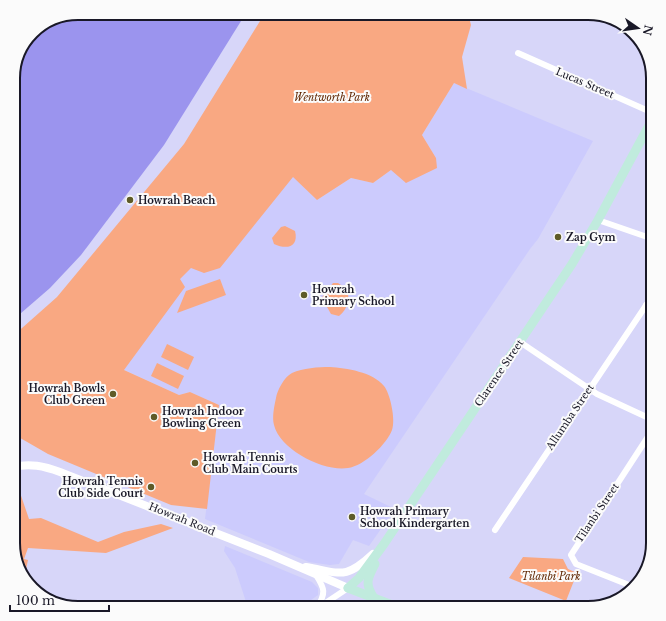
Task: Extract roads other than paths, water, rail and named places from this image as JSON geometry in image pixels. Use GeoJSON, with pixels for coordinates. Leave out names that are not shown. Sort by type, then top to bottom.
{"type":"FeatureCollection","features":[{"type":"Feature","properties":{"kind":"main road","name":"Clarence Street"},"geometry":{"type":"LineString","coordinates":[[348,588],[359,578],[384,544],[572,264],[598,220],[646,131]]}},
{"type":"Feature","properties":{"kind":"main road"},"geometry":{"type":"LineString","coordinates":[[374,598],[368,588],[368,581],[384,544]]}},
{"type":"Feature","properties":{"kind":"main road"},"geometry":{"type":"LineString","coordinates":[[348,588],[382,601]]}},
{"type":"Feature","properties":{"kind":"street","name":"Lucas Street"},"geometry":{"type":"LineString","coordinates":[[518,54],[646,110]]}},
{"type":"Feature","properties":{"kind":"street"},"geometry":{"type":"LineString","coordinates":[[598,220],[646,237]]}},
{"type":"Feature","properties":{"kind":"street","name":"Allumba Street"},"geometry":{"type":"LineString","coordinates":[[495,530],[646,304]]}},
{"type":"Feature","properties":{"kind":"street"},"geometry":{"type":"LineString","coordinates":[[520,342],[589,389],[608,400],[646,417]]}},
{"type":"Feature","properties":{"kind":"street","name":"Tilanbi Street"},"geometry":{"type":"LineString","coordinates":[[627,585],[576,564],[571,555],[646,440]]}},
{"type":"Feature","properties":{"kind":"street","name":"Howrah Road"},"geometry":{"type":"LineString","coordinates":[[20,466],[32,464],[49,468],[297,566],[348,588]]}},
{"type":"Feature","properties":{"kind":"street"},"geometry":{"type":"LineString","coordinates":[[297,566],[339,572],[350,572],[359,567],[384,544]]}},
{"type":"Feature","properties":{"kind":"street"},"geometry":{"type":"LineString","coordinates":[[316,575],[323,586],[324,591],[320,601]]}},
{"type":"Feature","properties":{"kind":"street","name":"Clarence Street"},"geometry":{"type":"LineString","coordinates":[[328,601],[348,588]]}},
{"type":"Feature","properties":{"kind":"place","name":"Howrah Beach"},"geometry":{"type":"Point","coordinates":[130,200]}},
{"type":"Feature","properties":{"kind":"place","name":"Zap Gym"},"geometry":{"type":"Point","coordinates":[558,237]}},
{"type":"Feature","properties":{"kind":"place","name":"Howrah Primary School"},"geometry":{"type":"Point","coordinates":[304,295]}},
{"type":"Feature","properties":{"kind":"place","name":"Howrah Bowls Club Green"},"geometry":{"type":"Point","coordinates":[113,394]}},
{"type":"Feature","properties":{"kind":"place","name":"Howrah Indoor Bowling Green"},"geometry":{"type":"Point","coordinates":[154,417]}},
{"type":"Feature","properties":{"kind":"place","name":"Howrah Tennis Club Main Courts"},"geometry":{"type":"Point","coordinates":[195,463]}},
{"type":"Feature","properties":{"kind":"place","name":"Howrah Tennis Club Side Court"},"geometry":{"type":"Point","coordinates":[151,487]}},
{"type":"Feature","properties":{"kind":"place","name":"Howrah Primary School Kindergarten"},"geometry":{"type":"Point","coordinates":[352,517]}},
{"type":"Feature","properties":{"kind":"park label","name":"Wentworth Park"},"geometry":{"type":"Point","coordinates":[332,97]}},
{"type":"Feature","properties":{"kind":"park label","name":"Tilanbi Park"},"geometry":{"type":"Point","coordinates":[551,576]}}]}
